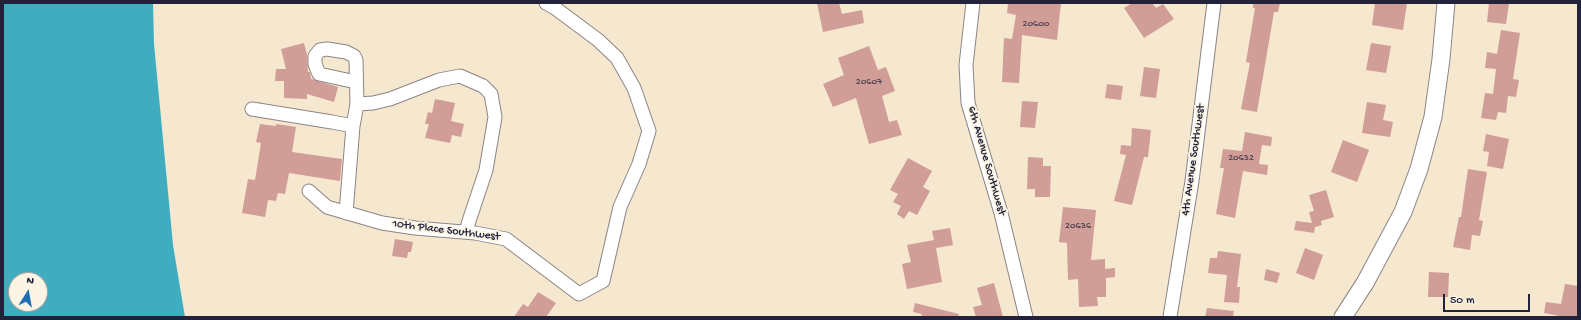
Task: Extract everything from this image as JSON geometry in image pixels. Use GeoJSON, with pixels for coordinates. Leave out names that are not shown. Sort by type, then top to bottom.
{"type":"FeatureCollection","features":[{"type":"Feature","properties":{"kind":"street","name":"10th Place Southwest"},"geometry":{"type":"LineString","coordinates":[[309,191],[328,207],[382,223],[415,228],[466,232],[506,239],[579,294],[603,281],[620,207],[639,164],[649,131],[634,88],[616,58],[598,40],[546,3]]}},
{"type":"Feature","properties":{"kind":"street","name":"6th Avenue Southwest"},"geometry":{"type":"LineString","coordinates":[[973,3],[966,65],[968,103],[1001,213],[1026,317]]}},
{"type":"Feature","properties":{"kind":"street","name":"4th Avenue Southwest"},"geometry":{"type":"LineString","coordinates":[[1170,317],[1192,181],[1214,3]]}},
{"type":"Feature","properties":{"kind":"street"},"geometry":{"type":"LineString","coordinates":[[1343,317],[1365,283],[1403,212],[1419,169],[1433,117],[1441,59],[1446,3]]}},
{"type":"Feature","properties":{"kind":"street"},"geometry":{"type":"LineString","coordinates":[[357,104],[373,103],[390,99],[439,80],[460,76],[483,86],[491,94],[495,117],[486,170],[468,221],[466,232]]}},
{"type":"Feature","properties":{"kind":"street"},"geometry":{"type":"LineString","coordinates":[[346,213],[353,126],[357,104],[356,82]]}},
{"type":"Feature","properties":{"kind":"street"},"geometry":{"type":"LineString","coordinates":[[252,109],[353,126]]}},
{"type":"Feature","properties":{"kind":"water"},"geometry":{"type":"Polygon","coordinates":[[[3,3],[153,3],[154,44],[173,245],[185,317],[3,317],[3,3]]]}},
{"type":"Feature","properties":{"kind":"building"},"geometry":{"type":"Polygon","coordinates":[[[817,3],[839,3],[842,14],[862,10],[864,23],[823,32],[817,3]]]}},
{"type":"Feature","properties":{"kind":"building"},"geometry":{"type":"Polygon","coordinates":[[[1008,3],[1061,3],[1057,40],[1022,35],[1019,83],[1002,82],[1004,38],[1012,39],[1016,15],[1007,13],[1008,3]]]}},
{"type":"Feature","properties":{"kind":"building"},"geometry":{"type":"Polygon","coordinates":[[[1132,3],[1152,3],[1156,8],[1163,4],[1174,19],[1144,38],[1124,8],[1132,3]]]}},
{"type":"Feature","properties":{"kind":"building"},"geometry":{"type":"Polygon","coordinates":[[[1253,3],[1280,3],[1278,12],[1274,12],[1257,112],[1241,109],[1250,63],[1246,62],[1255,8],[1253,8],[1253,3]]]}},
{"type":"Feature","properties":{"kind":"building"},"geometry":{"type":"Polygon","coordinates":[[[1375,3],[1407,3],[1403,30],[1372,25],[1375,3]]]}},
{"type":"Feature","properties":{"kind":"building"},"geometry":{"type":"Polygon","coordinates":[[[1489,3],[1509,3],[1506,24],[1487,22],[1489,3]]]}},
{"type":"Feature","properties":{"kind":"building"},"geometry":{"type":"Polygon","coordinates":[[[1501,30],[1520,33],[1513,79],[1519,80],[1516,97],[1508,96],[1506,113],[1498,112],[1496,120],[1481,118],[1485,93],[1493,94],[1496,69],[1485,68],[1487,52],[1497,54],[1501,30]]]}},
{"type":"Feature","properties":{"kind":"building"},"geometry":{"type":"Polygon","coordinates":[[[304,43],[307,55],[308,72],[310,72],[311,79],[338,87],[334,102],[307,94],[307,99],[284,98],[284,81],[275,81],[276,69],[286,69],[281,49],[304,43]]]}},
{"type":"Feature","properties":{"kind":"building"},"geometry":{"type":"Polygon","coordinates":[[[1371,43],[1391,46],[1386,73],[1366,70],[1371,43]]]}},
{"type":"Feature","properties":{"kind":"building"},"geometry":{"type":"Polygon","coordinates":[[[869,46],[878,70],[886,67],[895,91],[882,96],[889,122],[897,120],[902,135],[869,144],[856,98],[833,107],[823,84],[844,75],[838,58],[869,46]]]}},
{"type":"Feature","properties":{"kind":"building"},"geometry":{"type":"Polygon","coordinates":[[[1144,67],[1160,69],[1156,98],[1140,96],[1144,67]]]}},
{"type":"Feature","properties":{"kind":"building"},"geometry":{"type":"Polygon","coordinates":[[[1107,84],[1123,86],[1121,100],[1105,98],[1107,84]]]}},
{"type":"Feature","properties":{"kind":"building"},"geometry":{"type":"Polygon","coordinates":[[[435,99],[455,103],[451,121],[464,124],[461,137],[452,135],[450,143],[425,138],[429,124],[425,124],[428,112],[432,113],[435,99]]]}},
{"type":"Feature","properties":{"kind":"building"},"geometry":{"type":"Polygon","coordinates":[[[1022,101],[1038,102],[1035,128],[1020,127],[1022,101]]]}},
{"type":"Feature","properties":{"kind":"building"},"geometry":{"type":"Polygon","coordinates":[[[1367,102],[1386,105],[1383,120],[1393,122],[1390,137],[1362,133],[1367,102]]]}},
{"type":"Feature","properties":{"kind":"building"},"geometry":{"type":"Polygon","coordinates":[[[260,124],[276,126],[276,124],[296,127],[292,152],[342,159],[340,181],[289,173],[285,194],[278,193],[276,201],[268,200],[265,217],[242,213],[248,179],[255,180],[261,143],[256,142],[260,124]]]}},
{"type":"Feature","properties":{"kind":"building"},"geometry":{"type":"Polygon","coordinates":[[[1132,128],[1151,130],[1148,157],[1144,157],[1132,205],[1114,201],[1126,155],[1120,154],[1121,145],[1131,146],[1132,128]]]}},
{"type":"Feature","properties":{"kind":"building"},"geometry":{"type":"Polygon","coordinates":[[[1245,132],[1272,137],[1271,146],[1262,145],[1259,164],[1268,165],[1267,175],[1243,171],[1235,218],[1216,214],[1224,168],[1220,168],[1223,149],[1242,151],[1245,132]]]}},
{"type":"Feature","properties":{"kind":"building"},"geometry":{"type":"Polygon","coordinates":[[[1486,134],[1509,139],[1503,169],[1487,166],[1489,152],[1483,151],[1486,134]]]}},
{"type":"Feature","properties":{"kind":"building"},"geometry":{"type":"Polygon","coordinates":[[[1343,140],[1369,150],[1357,182],[1331,172],[1343,140]]]}},
{"type":"Feature","properties":{"kind":"building"},"geometry":{"type":"Polygon","coordinates":[[[1028,157],[1043,158],[1043,166],[1051,166],[1050,197],[1035,197],[1035,189],[1027,189],[1028,157]]]}},
{"type":"Feature","properties":{"kind":"building"},"geometry":{"type":"Polygon","coordinates":[[[908,158],[932,171],[923,187],[930,191],[917,215],[909,211],[904,219],[897,214],[901,206],[893,202],[898,194],[890,190],[908,158]]]}},
{"type":"Feature","properties":{"kind":"building"},"geometry":{"type":"Polygon","coordinates":[[[1468,169],[1487,172],[1479,220],[1483,221],[1480,236],[1472,235],[1470,250],[1453,247],[1459,217],[1461,217],[1468,169]]]}},
{"type":"Feature","properties":{"kind":"building"},"geometry":{"type":"Polygon","coordinates":[[[1326,190],[1334,217],[1321,221],[1322,225],[1315,227],[1314,233],[1294,230],[1296,221],[1312,223],[1309,212],[1314,211],[1309,195],[1326,190]]]}},
{"type":"Feature","properties":{"kind":"building"},"geometry":{"type":"Polygon","coordinates":[[[1063,207],[1096,210],[1091,260],[1105,259],[1105,269],[1115,268],[1115,277],[1106,278],[1106,297],[1097,297],[1098,306],[1079,307],[1078,279],[1068,280],[1067,243],[1059,242],[1063,207]]]}},
{"type":"Feature","properties":{"kind":"building"},"geometry":{"type":"Polygon","coordinates":[[[950,228],[953,245],[936,248],[942,282],[907,289],[902,264],[911,262],[907,245],[934,240],[932,231],[950,228]]]}},
{"type":"Feature","properties":{"kind":"building"},"geometry":{"type":"Polygon","coordinates":[[[395,239],[413,242],[411,252],[408,252],[407,258],[392,256],[395,239]]]}},
{"type":"Feature","properties":{"kind":"building"},"geometry":{"type":"Polygon","coordinates":[[[1305,248],[1323,255],[1314,280],[1296,273],[1305,248]]]}},
{"type":"Feature","properties":{"kind":"building"},"geometry":{"type":"Polygon","coordinates":[[[1218,251],[1241,254],[1237,287],[1240,287],[1239,303],[1224,302],[1227,275],[1208,273],[1210,258],[1217,258],[1218,251]]]}},
{"type":"Feature","properties":{"kind":"building"},"geometry":{"type":"Polygon","coordinates":[[[1266,269],[1280,273],[1277,283],[1264,280],[1266,269]]]}},
{"type":"Feature","properties":{"kind":"building"},"geometry":{"type":"Polygon","coordinates":[[[1429,272],[1449,273],[1448,297],[1428,297],[1429,272]]]}},
{"type":"Feature","properties":{"kind":"building"},"geometry":{"type":"Polygon","coordinates":[[[994,283],[1003,317],[976,317],[973,307],[982,305],[977,288],[994,283]]]}},
{"type":"Feature","properties":{"kind":"building"},"geometry":{"type":"Polygon","coordinates":[[[1565,284],[1578,286],[1578,317],[1565,317],[1544,313],[1546,302],[1561,304],[1565,284]]]}},
{"type":"Feature","properties":{"kind":"building"},"geometry":{"type":"Polygon","coordinates":[[[538,292],[556,303],[546,317],[514,317],[523,304],[528,307],[538,292]]]}},
{"type":"Feature","properties":{"kind":"building"},"geometry":{"type":"Polygon","coordinates":[[[915,303],[959,314],[958,317],[921,317],[922,314],[913,312],[915,303]]]}},
{"type":"Feature","properties":{"kind":"building"},"geometry":{"type":"Polygon","coordinates":[[[1207,308],[1234,311],[1233,317],[1205,317],[1207,308]]]}}]}
